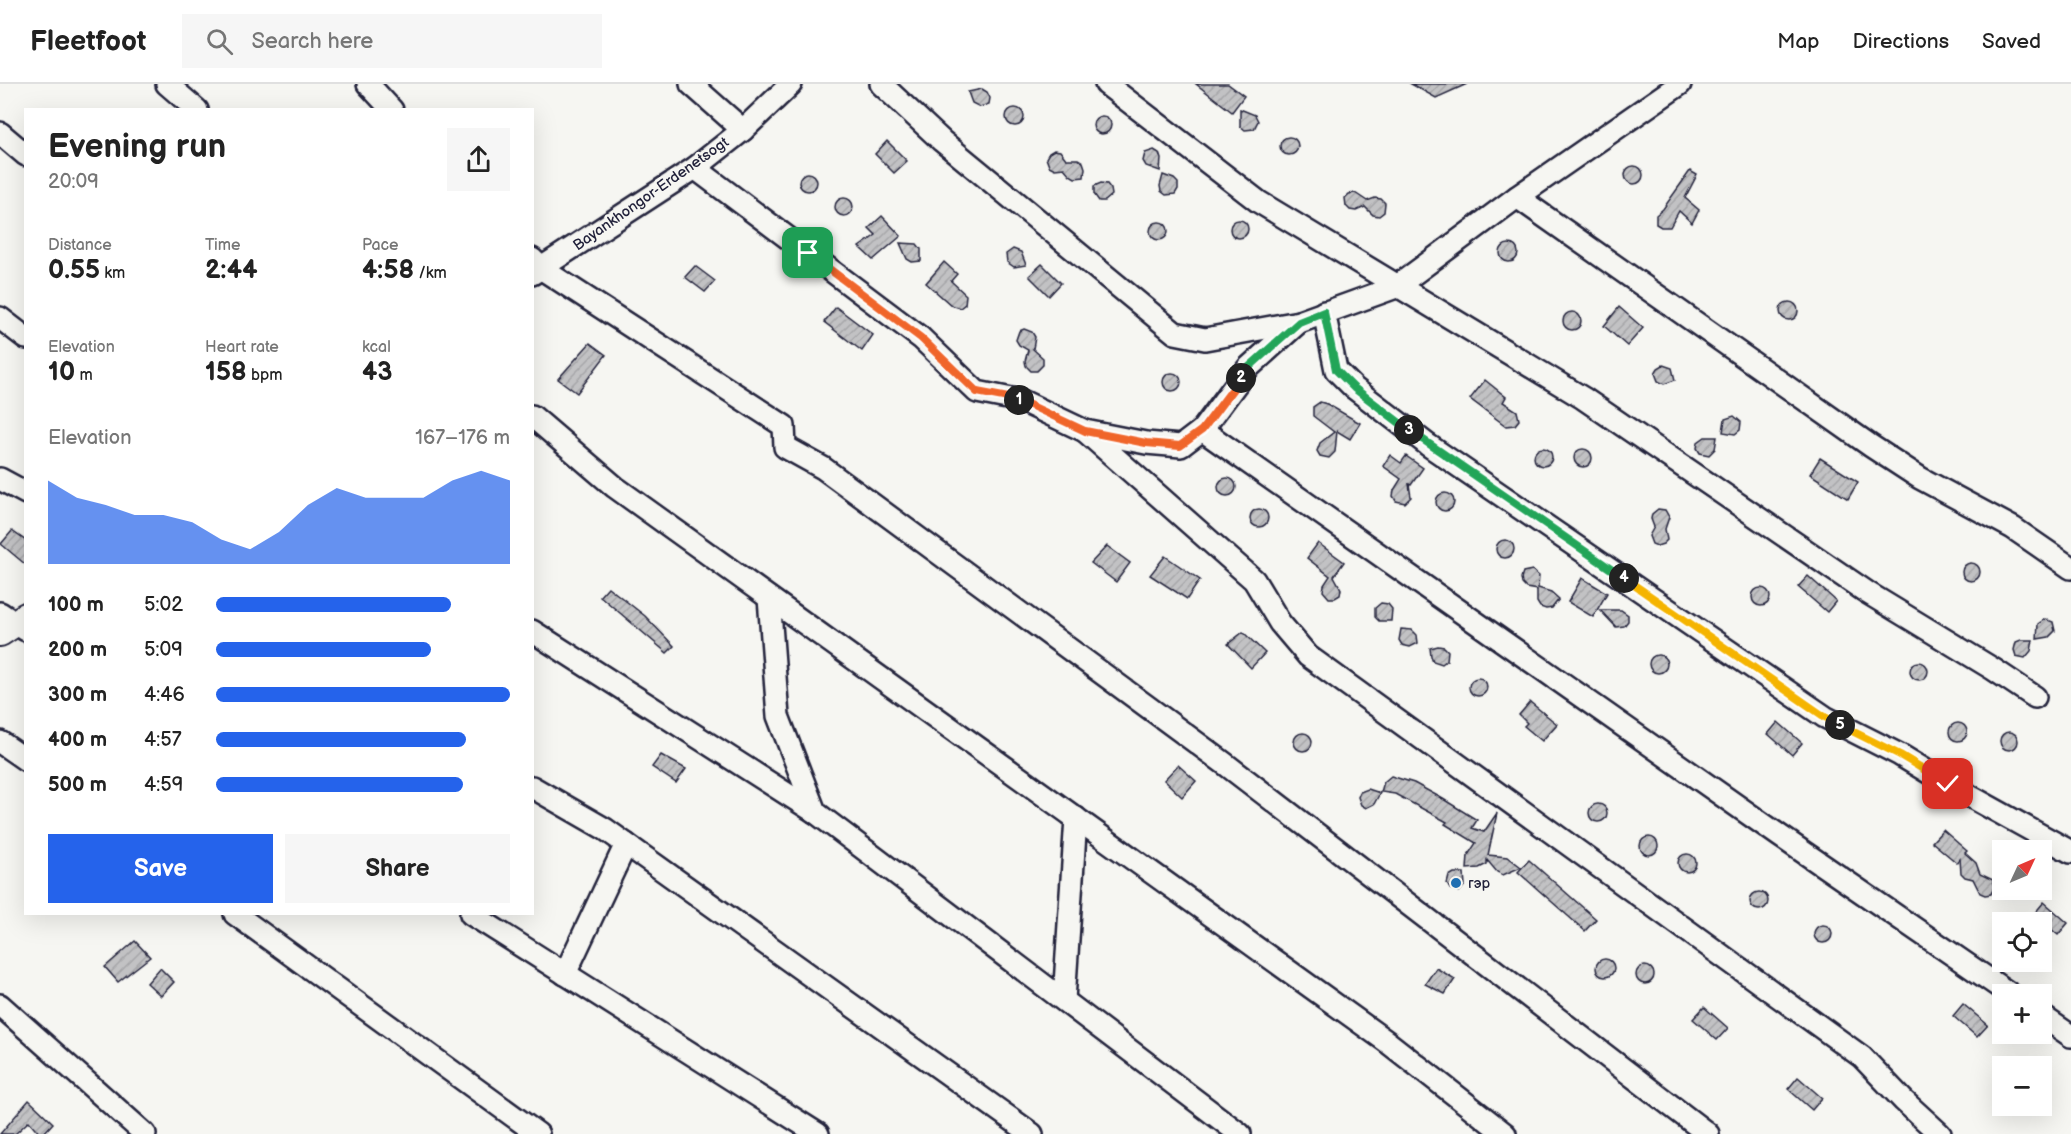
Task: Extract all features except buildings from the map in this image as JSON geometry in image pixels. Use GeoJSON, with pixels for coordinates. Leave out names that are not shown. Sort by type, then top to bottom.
{"type":"FeatureCollection","features":[{"type":"Feature","properties":{"kind":"street"},"geometry":{"type":"LineString","coordinates":[[167,84],[195,108]]}},
{"type":"Feature","properties":{"kind":"street"},"geometry":{"type":"LineString","coordinates":[[368,84],[390,108]]}},
{"type":"Feature","properties":{"kind":"street"},"geometry":{"type":"LineString","coordinates":[[691,84],[743,130]]}},
{"type":"Feature","properties":{"kind":"street","name":"Bayankhongor-Erdenetsogt"},"geometry":{"type":"LineString","coordinates":[[536,267],[695,168],[743,130],[791,84]]}},
{"type":"Feature","properties":{"kind":"street"},"geometry":{"type":"LineString","coordinates":[[881,84],[942,141],[1175,333],[1205,339],[1299,322],[1396,286],[1517,197],[1680,84]]}},
{"type":"Feature","properties":{"kind":"street"},"geometry":{"type":"LineString","coordinates":[[1106,84],[1258,202],[1583,398],[1868,593],[2035,697]]}},
{"type":"Feature","properties":{"kind":"street"},"geometry":{"type":"LineString","coordinates":[[0,133],[24,153]]}},
{"type":"Feature","properties":{"kind":"street"},"geometry":{"type":"LineString","coordinates":[[695,168],[921,338],[977,392],[1022,401],[1085,431],[1146,443],[1180,446],[1202,430],[1248,368],[1299,322]]}},
{"type":"Feature","properties":{"kind":"street"},"geometry":{"type":"LineString","coordinates":[[1517,197],[1871,446],[1920,478],[2013,528],[2071,568]]}},
{"type":"Feature","properties":{"kind":"street"},"geometry":{"type":"LineString","coordinates":[[536,267],[784,426],[785,447],[823,468],[1224,763],[1708,1134]]}},
{"type":"Feature","properties":{"kind":"street"},"geometry":{"type":"LineString","coordinates":[[1324,312],[1336,370],[1354,388],[1428,445],[1825,717],[1900,755],[2071,852]]}},
{"type":"Feature","properties":{"kind":"street"},"geometry":{"type":"LineString","coordinates":[[0,318],[24,336]]}},
{"type":"Feature","properties":{"kind":"street"},"geometry":{"type":"LineString","coordinates":[[534,418],[615,487],[1386,1041],[1505,1134]]}},
{"type":"Feature","properties":{"kind":"street"},"geometry":{"type":"LineString","coordinates":[[1202,430],[1780,836],[1995,984]]}},
{"type":"Feature","properties":{"kind":"street"},"geometry":{"type":"LineString","coordinates":[[1085,431],[1254,580],[1280,623],[1308,656],[1862,1057],[1904,1101],[1941,1134]]}},
{"type":"Feature","properties":{"kind":"street"},"geometry":{"type":"LineString","coordinates":[[0,479],[24,492]]}},
{"type":"Feature","properties":{"kind":"street"},"geometry":{"type":"LineString","coordinates":[[769,598],[778,716],[815,813]]}},
{"type":"Feature","properties":{"kind":"street"},"geometry":{"type":"LineString","coordinates":[[534,632],[815,813],[1064,1000],[1230,1130]]}},
{"type":"Feature","properties":{"kind":"street"},"geometry":{"type":"LineString","coordinates":[[0,742],[24,759]]}},
{"type":"Feature","properties":{"kind":"street"},"geometry":{"type":"LineString","coordinates":[[534,788],[626,844],[1032,1134]]}},
{"type":"Feature","properties":{"kind":"street"},"geometry":{"type":"LineString","coordinates":[[1064,1000],[1076,818]]}},
{"type":"Feature","properties":{"kind":"street"},"geometry":{"type":"LineString","coordinates":[[565,974],[626,844]]}},
{"type":"Feature","properties":{"kind":"street"},"geometry":{"type":"LineString","coordinates":[[236,915],[538,1134]]}},
{"type":"Feature","properties":{"kind":"street"},"geometry":{"type":"LineString","coordinates":[[473,915],[818,1134]]}},
{"type":"Feature","properties":{"kind":"street"},"geometry":{"type":"LineString","coordinates":[[0,1005],[145,1134]]}},
{"type":"Feature","properties":{"kind":"street"},"geometry":{"type":"LineString","coordinates":[[2052,1023],[2071,1036]]}},
{"type":"Feature","properties":{"kind":"place","name":"гэр"},"geometry":{"type":"Point","coordinates":[1456,883]}},
{"type":"Feature","properties":{"kind":"route"},"geometry":{"type":"LineString","coordinates":[[808,253],[921,338],[977,392],[1022,401],[1085,431],[1146,443],[1180,446],[1202,430],[1248,368],[1299,322],[1324,312],[1336,370],[1354,388],[1428,445],[1825,717],[1900,755],[1948,784]]}}]}
